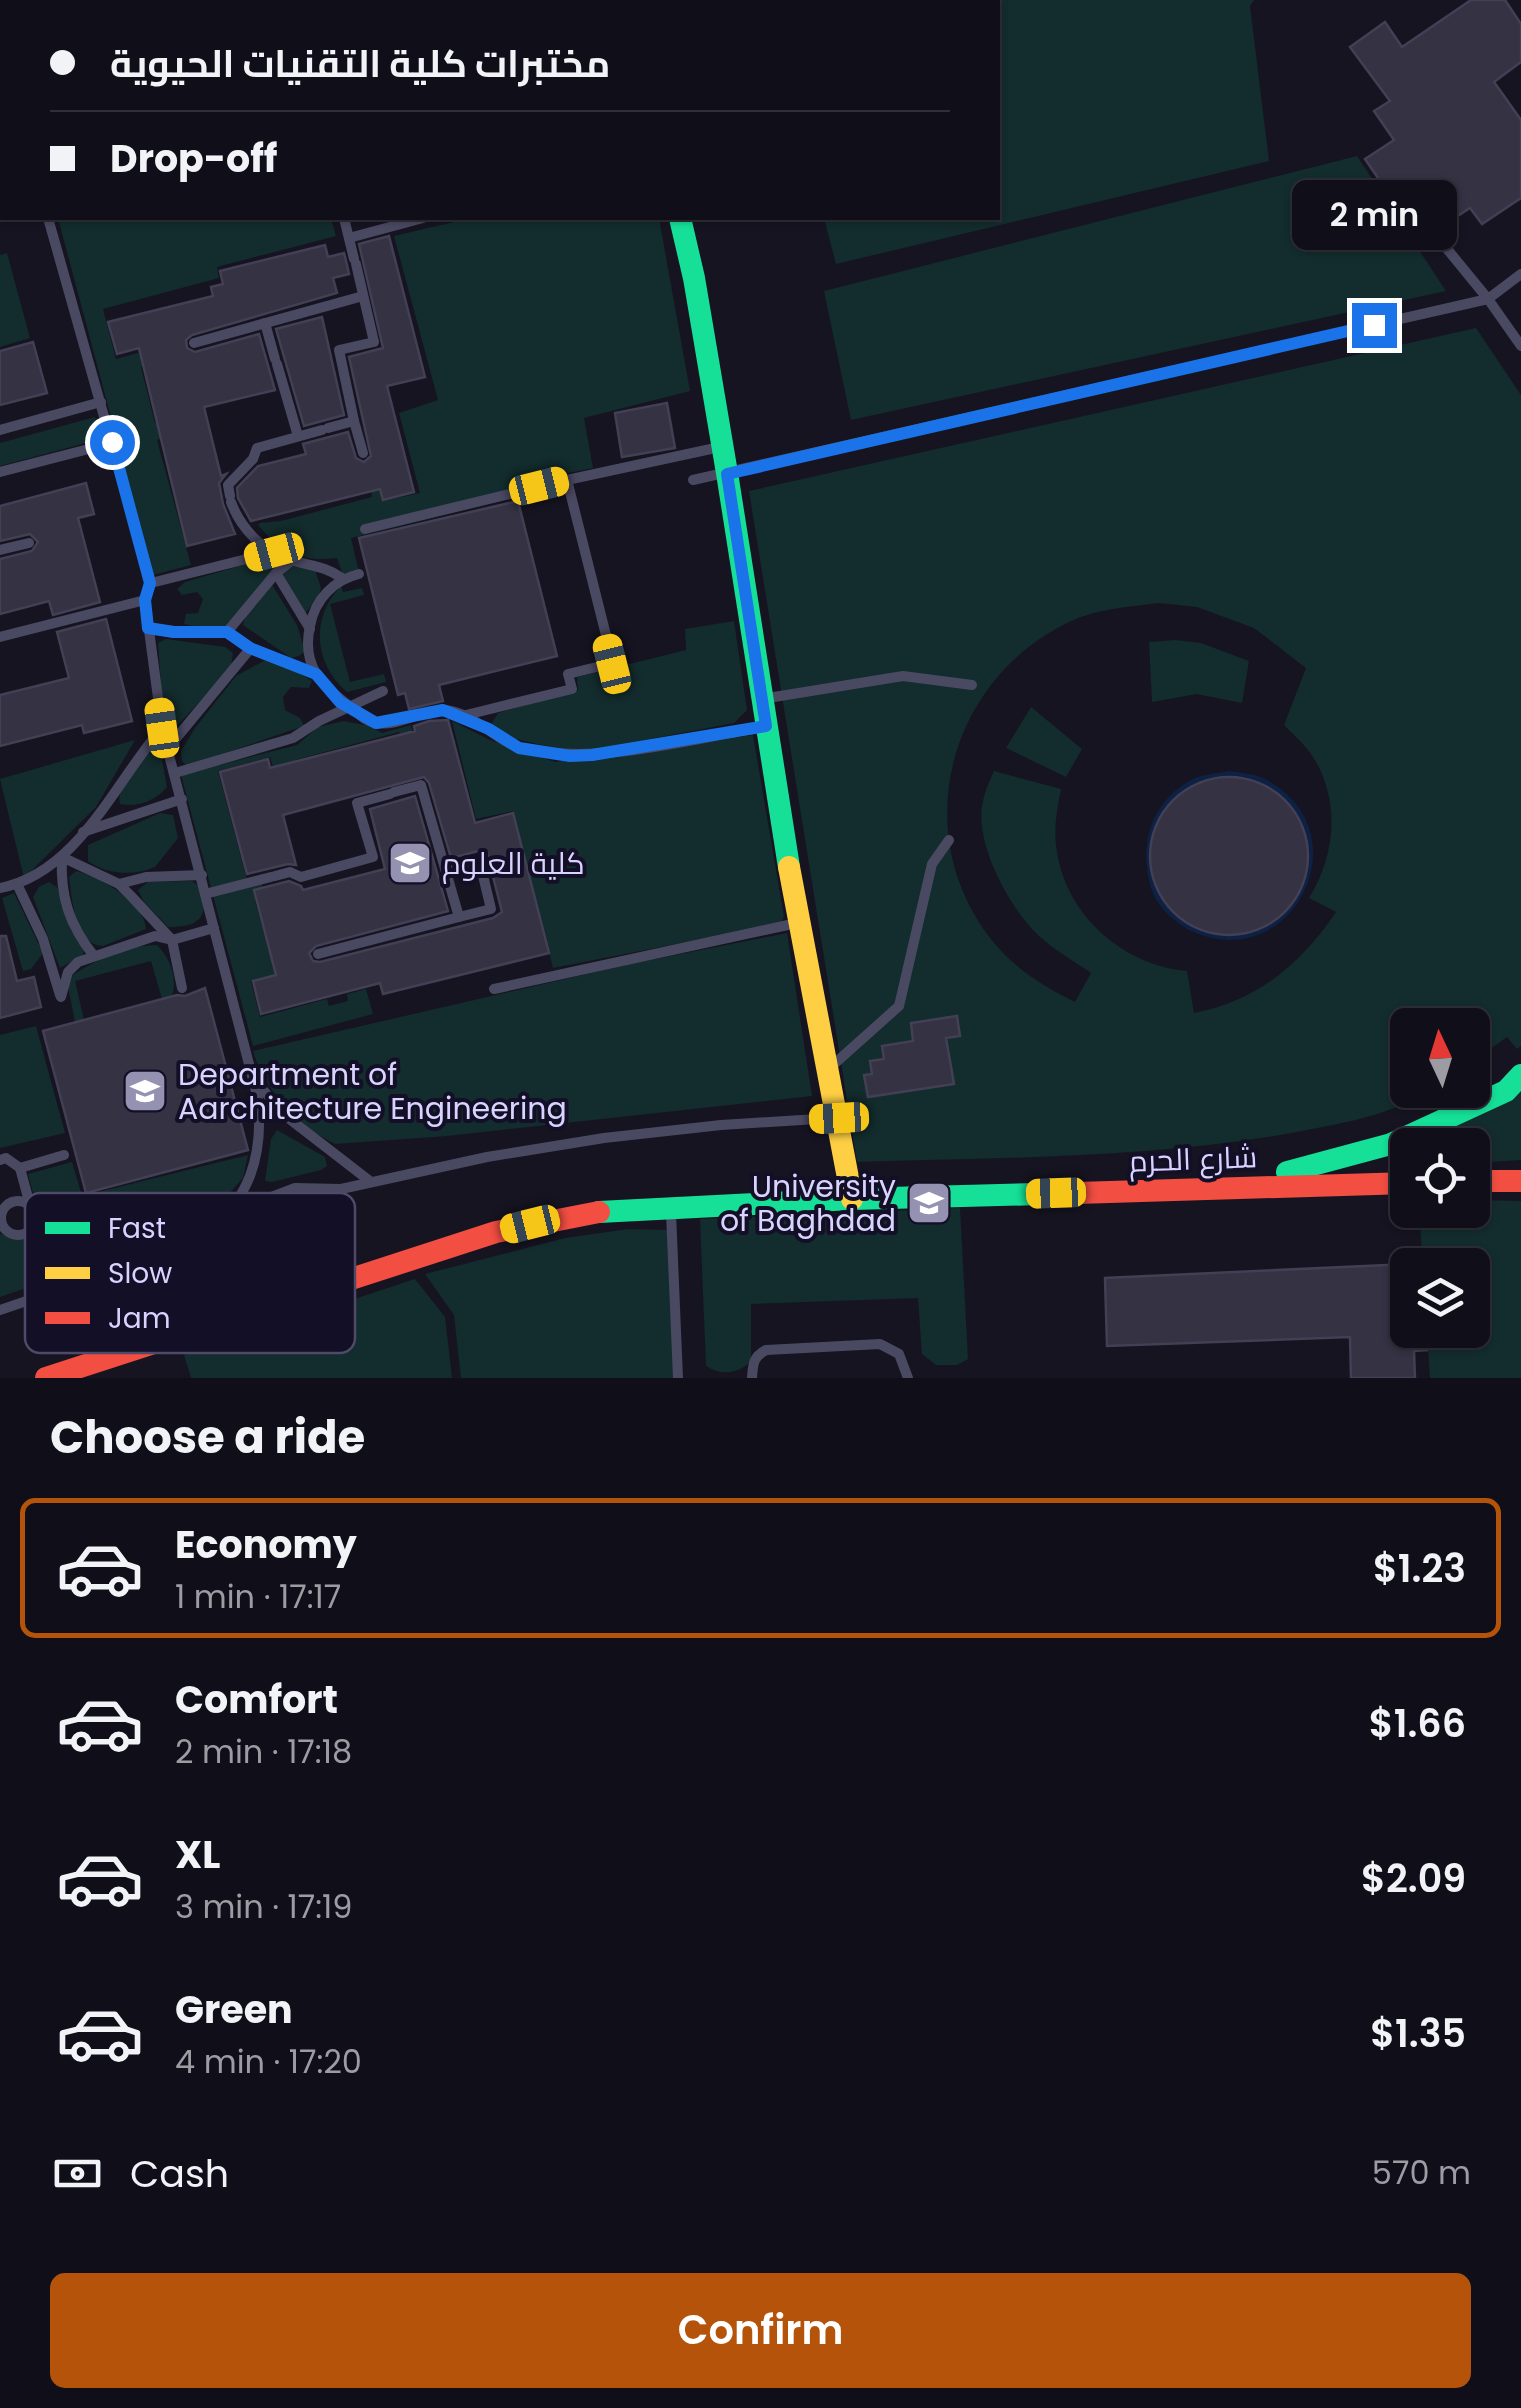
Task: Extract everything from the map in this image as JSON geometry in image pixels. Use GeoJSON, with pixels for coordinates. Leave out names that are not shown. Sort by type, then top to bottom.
{"type":"FeatureCollection","features":[{"type":"Feature","properties":{"kind":"street"},"geometry":{"type":"LineString","coordinates":[[680,220],[727,474],[798,923],[852,1199]]}},
{"type":"Feature","properties":{"kind":"street"},"geometry":{"type":"LineString","coordinates":[[1205,1189],[1315,1167],[1391,1144],[1506,1092],[1521,1076]]}},
{"type":"Feature","properties":{"kind":"street"},"geometry":{"type":"LineString","coordinates":[[1490,1181],[1521,1180]]}},
{"type":"Feature","properties":{"kind":"street","name":"شارع الحرم"},"geometry":{"type":"LineString","coordinates":[[355,1278],[496,1232],[600,1212],[852,1199],[1390,1184]]}},
{"type":"Feature","properties":{"kind":"street","name":"شارع الحرم"},"geometry":{"type":"LineString","coordinates":[[46,1378],[123,1353]]}},
{"type":"Feature","properties":{"kind":"lane"},"geometry":{"type":"LineString","coordinates":[[49,220],[150,583],[145,600],[162,728],[258,1099],[259,1150],[242,1193]]}},
{"type":"Feature","properties":{"kind":"lane"},"geometry":{"type":"LineString","coordinates":[[345,220],[374,342],[339,350],[363,452]]}},
{"type":"Feature","properties":{"kind":"lane"},"geometry":{"type":"LineString","coordinates":[[350,238],[416,220]]}},
{"type":"Feature","properties":{"kind":"lane"},"geometry":{"type":"LineString","coordinates":[[1434,233],[1488,298],[1521,346]]}},
{"type":"Feature","properties":{"kind":"lane"},"geometry":{"type":"LineString","coordinates":[[694,480],[1488,298],[1521,274]]}},
{"type":"Feature","properties":{"kind":"lane"},"geometry":{"type":"LineString","coordinates":[[194,343],[363,296]]}},
{"type":"Feature","properties":{"kind":"lane"},"geometry":{"type":"LineString","coordinates":[[265,323],[298,436]]}},
{"type":"Feature","properties":{"kind":"lane"},"geometry":{"type":"LineString","coordinates":[[0,430],[101,402]]}},
{"type":"Feature","properties":{"kind":"lane"},"geometry":{"type":"LineString","coordinates":[[342,578],[324,567],[274,552],[246,530],[228,485],[253,459],[257,448],[354,421]]}},
{"type":"Feature","properties":{"kind":"lane"},"geometry":{"type":"LineString","coordinates":[[0,472],[112,442]]}},
{"type":"Feature","properties":{"kind":"lane"},"geometry":{"type":"LineString","coordinates":[[365,529],[721,447]]}},
{"type":"Feature","properties":{"kind":"lane"},"geometry":{"type":"LineString","coordinates":[[462,716],[572,688],[568,674],[612,664],[566,480]]}},
{"type":"Feature","properties":{"kind":"lane"},"geometry":{"type":"LineString","coordinates":[[0,550],[29,543]]}},
{"type":"Feature","properties":{"kind":"lane"},"geometry":{"type":"LineString","coordinates":[[150,583],[274,552]]}},
{"type":"Feature","properties":{"kind":"lane"},"geometry":{"type":"LineString","coordinates":[[227,632],[291,560]]}},
{"type":"Feature","properties":{"kind":"lane"},"geometry":{"type":"LineString","coordinates":[[276,573],[310,629]]}},
{"type":"Feature","properties":{"kind":"lane"},"geometry":{"type":"LineString","coordinates":[[359,574],[342,578],[318,604],[310,629],[309,650],[316,674],[330,694],[376,723],[443,710],[462,716],[519,748],[570,756],[766,726]]}},
{"type":"Feature","properties":{"kind":"lane"},"geometry":{"type":"LineString","coordinates":[[0,637],[145,600]]}},
{"type":"Feature","properties":{"kind":"lane"},"geometry":{"type":"LineString","coordinates":[[148,628],[227,632],[250,648],[316,674]]}},
{"type":"Feature","properties":{"kind":"lane"},"geometry":{"type":"LineString","coordinates":[[168,748],[250,648]]}},
{"type":"Feature","properties":{"kind":"lane"},"geometry":{"type":"LineString","coordinates":[[762,699],[903,676],[972,685]]}},
{"type":"Feature","properties":{"kind":"lane"},"geometry":{"type":"LineString","coordinates":[[175,773],[293,738],[318,721],[383,691]]}},
{"type":"Feature","properties":{"kind":"lane"},"geometry":{"type":"LineString","coordinates":[[0,888],[17,884],[62,858],[162,728]]}},
{"type":"Feature","properties":{"kind":"lane"},"geometry":{"type":"LineString","coordinates":[[206,894],[290,872],[301,877],[372,857],[357,802],[422,785],[459,916]]}},
{"type":"Feature","properties":{"kind":"lane"},"geometry":{"type":"LineString","coordinates":[[82,832],[182,799]]}},
{"type":"Feature","properties":{"kind":"lane"},"geometry":{"type":"LineString","coordinates":[[829,1069],[899,1006],[932,864],[949,840]]}},
{"type":"Feature","properties":{"kind":"lane"},"geometry":{"type":"LineString","coordinates":[[62,858],[119,884],[172,940],[182,988]]}},
{"type":"Feature","properties":{"kind":"lane"},"geometry":{"type":"LineString","coordinates":[[62,858],[62,889],[70,920],[94,956]]}},
{"type":"Feature","properties":{"kind":"lane"},"geometry":{"type":"LineString","coordinates":[[318,954],[491,908],[480,863],[446,872]]}},
{"type":"Feature","properties":{"kind":"lane"},"geometry":{"type":"LineString","coordinates":[[119,884],[146,877],[202,874]]}},
{"type":"Feature","properties":{"kind":"lane"},"geometry":{"type":"LineString","coordinates":[[17,884],[43,939],[61,997],[68,972],[78,962],[155,936],[172,940],[214,928]]}},
{"type":"Feature","properties":{"kind":"lane"},"geometry":{"type":"LineString","coordinates":[[494,989],[798,923]]}},
{"type":"Feature","properties":{"kind":"lane"},"geometry":{"type":"LineString","coordinates":[[251,1074],[266,1097],[287,1117],[371,1182]]}},
{"type":"Feature","properties":{"kind":"lane"},"geometry":{"type":"LineString","coordinates":[[279,1193],[318,1186],[341,1189],[487,1157],[604,1138],[721,1125],[839,1118]]}},
{"type":"Feature","properties":{"kind":"lane"},"geometry":{"type":"LineString","coordinates":[[20,1168],[64,1156]]}},
{"type":"Feature","properties":{"kind":"lane"},"geometry":{"type":"LineString","coordinates":[[0,1160],[6,1158],[20,1168],[27,1193]]}},
{"type":"Feature","properties":{"kind":"lane"},"geometry":{"type":"LineString","coordinates":[[337,1193],[341,1189]]}},
{"type":"Feature","properties":{"kind":"lane"},"geometry":{"type":"LineString","coordinates":[[25,1204],[14,1201],[4,1208],[1,1219],[6,1230],[16,1235],[25,1231]]}},
{"type":"Feature","properties":{"kind":"lane"},"geometry":{"type":"LineString","coordinates":[[671,1207],[678,1378]]}},
{"type":"Feature","properties":{"kind":"lane"},"geometry":{"type":"LineString","coordinates":[[0,1310],[25,1301]]}},
{"type":"Feature","properties":{"kind":"lane"},"geometry":{"type":"LineString","coordinates":[[752,1378],[757,1355],[766,1350],[880,1344],[899,1354],[908,1378]]}},
{"type":"Feature","properties":{"kind":"green space"},"geometry":{"type":"Polygon","coordinates":[[[1000,0],[1254,0],[1250,6],[1269,161],[836,264],[825,220],[1000,220],[1000,0]]]}},
{"type":"Feature","properties":{"kind":"green space"},"geometry":{"type":"Polygon","coordinates":[[[1357,156],[1446,291],[851,420],[824,291],[1357,156]]]}},
{"type":"Feature","properties":{"kind":"green space"},"geometry":{"type":"Polygon","coordinates":[[[59,220],[332,220],[336,236],[217,267],[219,278],[103,309],[116,359],[149,350],[152,364],[141,367],[155,423],[166,421],[170,436],[157,440],[191,565],[153,575],[59,220]]]}},
{"type":"Feature","properties":{"kind":"green space"},"geometry":{"type":"Polygon","coordinates":[[[462,220],[659,220],[690,391],[584,418],[593,468],[519,483],[520,496],[351,538],[359,572],[343,575],[337,558],[313,559],[293,553],[274,542],[258,525],[372,497],[371,486],[378,485],[383,501],[420,493],[399,413],[438,400],[394,236],[462,220]]]}},
{"type":"Feature","properties":{"kind":"green space"},"geometry":{"type":"Polygon","coordinates":[[[7,253],[30,338],[0,347],[0,255],[7,253]]]}},
{"type":"Feature","properties":{"kind":"green space"},"geometry":{"type":"Polygon","coordinates":[[[1476,328],[1521,395],[1521,1046],[1517,1049],[1507,1037],[1490,1049],[1490,1008],[1390,1008],[1393,1108],[1386,1111],[1307,1130],[1196,1147],[857,1162],[749,491],[1476,328]],[[1159,603],[1086,615],[1063,625],[1023,652],[990,686],[967,725],[952,768],[947,813],[952,858],[968,903],[995,944],[1013,962],[1075,1002],[1091,973],[1051,946],[1028,924],[1006,892],[989,855],[981,817],[994,771],[1061,789],[1056,844],[1073,897],[1086,916],[1120,948],[1163,967],[1187,971],[1194,1013],[1238,999],[1276,978],[1308,948],[1336,912],[1309,898],[1329,845],[1331,808],[1327,789],[1311,754],[1284,725],[1306,668],[1254,628],[1197,607],[1159,603]]]}},
{"type":"Feature","properties":{"kind":"green space"},"geometry":{"type":"Polygon","coordinates":[[[95,417],[101,439],[0,466],[0,443],[95,417]]]}},
{"type":"Feature","properties":{"kind":"green space"},"geometry":{"type":"Polygon","coordinates":[[[274,556],[280,563],[277,570],[227,627],[184,624],[186,614],[198,613],[203,599],[197,592],[182,595],[177,589],[185,582],[274,556]]]}},
{"type":"Feature","properties":{"kind":"green space"},"geometry":{"type":"Polygon","coordinates":[[[293,564],[315,570],[321,588],[319,597],[306,612],[302,612],[283,575],[293,564]]]}},
{"type":"Feature","properties":{"kind":"green space"},"geometry":{"type":"Polygon","coordinates":[[[271,583],[297,625],[305,651],[299,656],[291,658],[243,625],[246,613],[271,583]]]}},
{"type":"Feature","properties":{"kind":"green space"},"geometry":{"type":"Polygon","coordinates":[[[341,586],[343,592],[362,588],[364,595],[330,604],[350,682],[384,674],[386,682],[347,692],[328,668],[320,640],[324,612],[341,586]]]}},
{"type":"Feature","properties":{"kind":"green space"},"geometry":{"type":"Polygon","coordinates":[[[734,621],[747,710],[734,723],[569,751],[507,737],[492,723],[498,713],[578,690],[577,677],[686,650],[685,629],[734,621]]]}},
{"type":"Feature","properties":{"kind":"green space"},"geometry":{"type":"Polygon","coordinates":[[[166,639],[225,647],[233,653],[231,668],[176,727],[169,727],[163,715],[158,643],[166,639]]]}},
{"type":"Feature","properties":{"kind":"green space"},"geometry":{"type":"Polygon","coordinates":[[[1149,642],[1201,643],[1249,661],[1242,703],[1197,694],[1152,702],[1149,642]]]}},
{"type":"Feature","properties":{"kind":"green space"},"geometry":{"type":"Polygon","coordinates":[[[267,659],[312,681],[309,688],[291,687],[283,697],[285,710],[300,718],[304,726],[187,766],[181,751],[195,728],[236,676],[267,659]]]}},
{"type":"Feature","properties":{"kind":"green space"},"geometry":{"type":"Polygon","coordinates":[[[1031,707],[1082,749],[1066,777],[1006,748],[1031,707]]]}},
{"type":"Feature","properties":{"kind":"green space"},"geometry":{"type":"Polygon","coordinates":[[[344,721],[370,726],[382,733],[411,725],[415,740],[403,744],[399,732],[295,760],[297,771],[276,777],[270,757],[218,771],[247,880],[261,882],[264,892],[274,896],[255,901],[269,951],[286,947],[287,971],[251,981],[260,1017],[327,999],[329,1006],[348,1001],[347,994],[366,989],[373,1014],[253,1046],[181,775],[297,745],[318,727],[344,721]]]}},
{"type":"Feature","properties":{"kind":"green space"},"geometry":{"type":"Polygon","coordinates":[[[452,721],[490,740],[555,762],[753,735],[784,917],[780,924],[553,968],[513,811],[476,819],[452,721]]]}},
{"type":"Feature","properties":{"kind":"green space"},"geometry":{"type":"Polygon","coordinates":[[[135,740],[96,807],[24,878],[0,779],[135,740]]]}},
{"type":"Feature","properties":{"kind":"green space"},"geometry":{"type":"Polygon","coordinates":[[[155,745],[160,749],[167,787],[146,802],[120,804],[125,780],[155,745]]]}},
{"type":"Feature","properties":{"kind":"green space"},"geometry":{"type":"Polygon","coordinates":[[[160,813],[173,815],[178,838],[155,867],[121,873],[88,861],[88,845],[160,813]]]}},
{"type":"Feature","properties":{"kind":"green space"},"geometry":{"type":"Polygon","coordinates":[[[76,871],[108,885],[129,900],[144,919],[146,929],[103,946],[86,938],[77,919],[69,877],[76,871]]]}},
{"type":"Feature","properties":{"kind":"green space"},"geometry":{"type":"Polygon","coordinates":[[[192,881],[204,889],[204,908],[199,919],[187,925],[168,927],[138,890],[148,882],[192,881]]]}},
{"type":"Feature","properties":{"kind":"green space"},"geometry":{"type":"Polygon","coordinates":[[[49,882],[58,888],[71,931],[84,950],[83,955],[60,968],[33,897],[39,887],[49,882]]]}},
{"type":"Feature","properties":{"kind":"green space"},"geometry":{"type":"Polygon","coordinates":[[[14,893],[43,953],[31,969],[23,971],[2,898],[14,893]]]}},
{"type":"Feature","properties":{"kind":"green space"},"geometry":{"type":"Polygon","coordinates":[[[787,933],[812,1096],[447,1136],[335,1144],[284,1105],[266,1080],[253,1051],[630,964],[787,933]]]}},
{"type":"Feature","properties":{"kind":"green space"},"geometry":{"type":"Polygon","coordinates":[[[157,945],[172,969],[172,996],[162,999],[151,961],[75,981],[84,1020],[75,1022],[68,987],[73,975],[113,954],[157,945]]]}},
{"type":"Feature","properties":{"kind":"green space"},"geometry":{"type":"Polygon","coordinates":[[[36,1026],[65,1133],[0,1148],[0,1035],[36,1026]]]}},
{"type":"Feature","properties":{"kind":"green space"},"geometry":{"type":"Polygon","coordinates":[[[1521,1088],[1521,1160],[1490,1162],[1490,1128],[1449,1128],[1521,1088]]]}},
{"type":"Feature","properties":{"kind":"green space"},"geometry":{"type":"Polygon","coordinates":[[[277,1130],[325,1157],[327,1166],[265,1181],[271,1139],[277,1130]]]}},
{"type":"Feature","properties":{"kind":"green space"},"geometry":{"type":"Polygon","coordinates":[[[248,1155],[243,1178],[230,1193],[94,1193],[248,1155]]]}},
{"type":"Feature","properties":{"kind":"green space"},"geometry":{"type":"Polygon","coordinates":[[[72,1162],[81,1193],[33,1193],[28,1174],[72,1162]]]}},
{"type":"Feature","properties":{"kind":"green space"},"geometry":{"type":"Polygon","coordinates":[[[1490,1200],[1521,1201],[1521,1378],[1430,1378],[1428,1348],[1490,1348],[1490,1248],[1422,1248],[1420,1228],[1490,1228],[1490,1200]]]}},
{"type":"Feature","properties":{"kind":"green space"},"geometry":{"type":"Polygon","coordinates":[[[960,1208],[968,1359],[957,1365],[936,1365],[922,1354],[918,1298],[751,1304],[751,1361],[730,1372],[706,1366],[700,1219],[960,1208]]]}},
{"type":"Feature","properties":{"kind":"green space"},"geometry":{"type":"Polygon","coordinates":[[[628,1229],[669,1230],[674,1378],[461,1378],[454,1315],[425,1274],[565,1238],[628,1229]]]}},
{"type":"Feature","properties":{"kind":"green space"},"geometry":{"type":"Polygon","coordinates":[[[0,1234],[22,1237],[25,1288],[0,1297],[0,1234]]]}},
{"type":"Feature","properties":{"kind":"green space"},"geometry":{"type":"Polygon","coordinates":[[[415,1279],[445,1317],[452,1378],[191,1378],[184,1355],[190,1353],[355,1353],[355,1299],[415,1279]]]}},
{"type":"Feature","properties":{"kind":"water"},"geometry":{"type":"Polygon","coordinates":[[[1230,771],[1267,780],[1296,804],[1310,832],[1312,863],[1304,893],[1285,917],[1260,934],[1228,940],[1191,931],[1167,913],[1151,888],[1146,855],[1151,825],[1167,799],[1193,779],[1230,771]],[[1230,796],[1197,808],[1178,827],[1170,850],[1172,873],[1183,894],[1201,909],[1224,916],[1250,911],[1270,898],[1281,885],[1287,863],[1288,848],[1279,824],[1245,801],[1230,796]]]}},
{"type":"Feature","properties":{"kind":"building"},"geometry":{"type":"Polygon","coordinates":[[[1471,0],[1505,0],[1521,24],[1521,62],[1494,82],[1521,120],[1521,198],[1482,224],[1470,208],[1450,221],[1432,193],[1402,213],[1365,159],[1394,140],[1374,111],[1390,101],[1350,47],[1385,22],[1402,47],[1471,0]]]}},
{"type":"Feature","properties":{"kind":"building"},"geometry":{"type":"Polygon","coordinates":[[[389,236],[425,377],[387,386],[414,492],[383,500],[380,489],[251,521],[237,488],[258,466],[306,454],[303,444],[348,432],[356,458],[364,462],[371,456],[349,357],[383,348],[359,244],[389,236]]]}},
{"type":"Feature","properties":{"kind":"building"},"geometry":{"type":"Polygon","coordinates":[[[325,245],[328,257],[344,253],[347,265],[349,274],[333,278],[337,293],[186,340],[187,348],[195,352],[259,334],[275,390],[204,407],[221,476],[226,474],[219,483],[235,534],[187,546],[139,348],[117,354],[108,322],[213,296],[211,287],[223,284],[220,271],[325,245]]]}},
{"type":"Feature","properties":{"kind":"building"},"geometry":{"type":"Polygon","coordinates":[[[322,317],[344,415],[304,426],[276,329],[322,317]]]}},
{"type":"Feature","properties":{"kind":"building"},"geometry":{"type":"Polygon","coordinates":[[[33,342],[47,393],[0,405],[0,351],[33,342]]]}},
{"type":"Feature","properties":{"kind":"building"},"geometry":{"type":"Polygon","coordinates":[[[667,403],[675,448],[622,457],[615,413],[667,403]]]}},
{"type":"Feature","properties":{"kind":"building"},"geometry":{"type":"Polygon","coordinates":[[[86,483],[94,514],[78,518],[100,602],[53,615],[49,601],[0,614],[0,559],[32,551],[38,542],[30,534],[0,541],[0,506],[86,483]]]}},
{"type":"Feature","properties":{"kind":"building"},"geometry":{"type":"Polygon","coordinates":[[[518,501],[557,656],[439,685],[443,701],[409,709],[405,693],[398,695],[359,538],[518,501]]]}},
{"type":"Feature","properties":{"kind":"building"},"geometry":{"type":"Polygon","coordinates":[[[106,619],[132,721],[84,733],[82,725],[0,746],[0,695],[69,678],[57,632],[106,619]]]}},
{"type":"Feature","properties":{"kind":"building","name":"كلية العلوم"},"geometry":{"type":"Polygon","coordinates":[[[448,720],[475,823],[513,813],[549,953],[383,994],[380,983],[261,1014],[253,981],[276,975],[254,890],[289,881],[303,890],[385,869],[370,809],[415,796],[448,911],[316,946],[309,953],[313,961],[493,918],[502,912],[486,849],[451,858],[424,777],[283,815],[296,865],[247,874],[220,772],[268,759],[270,768],[415,731],[414,726],[429,721],[448,720]]]}},
{"type":"Feature","properties":{"kind":"building"},"geometry":{"type":"Polygon","coordinates":[[[1229,777],[1259,783],[1285,800],[1302,826],[1308,856],[1302,886],[1285,912],[1259,929],[1229,935],[1199,929],[1173,912],[1156,886],[1150,856],[1156,826],[1173,800],[1199,783],[1229,777]]]}},
{"type":"Feature","properties":{"kind":"building"},"geometry":{"type":"Polygon","coordinates":[[[0,936],[6,936],[17,981],[34,977],[41,1007],[0,1018],[0,936]]]}},
{"type":"Feature","properties":{"kind":"building","name":"Department of Aarchitecture Engineering"},"geometry":{"type":"Polygon","coordinates":[[[205,988],[248,1150],[86,1193],[43,1031],[205,988]]]}},
{"type":"Feature","properties":{"kind":"building"},"geometry":{"type":"Polygon","coordinates":[[[957,1016],[960,1036],[946,1038],[954,1084],[868,1097],[864,1075],[872,1074],[870,1061],[884,1059],[882,1046],[913,1041],[911,1023],[957,1016]]]}},
{"type":"Feature","properties":{"kind":"building"},"geometry":{"type":"Polygon","coordinates":[[[1390,1265],[1390,1348],[1427,1350],[1414,1351],[1415,1378],[1351,1378],[1350,1337],[1107,1346],[1105,1278],[1390,1265]]]}},
{"type":"Feature","properties":{"kind":"traffic: fast"},"geometry":{"type":"LineString","coordinates":[[680,220],[727,473],[789,867]]}},
{"type":"Feature","properties":{"kind":"traffic: fast"},"geometry":{"type":"LineString","coordinates":[[1287,1172],[1391,1144],[1506,1091],[1521,1075]]}},
{"type":"Feature","properties":{"kind":"traffic: fast"},"geometry":{"type":"LineString","coordinates":[[599,1212],[1077,1193]]}},
{"type":"Feature","properties":{"kind":"traffic: slow"},"geometry":{"type":"LineString","coordinates":[[789,867],[852,1199]]}},
{"type":"Feature","properties":{"kind":"traffic: jam"},"geometry":{"type":"LineString","coordinates":[[1490,1181],[1521,1181]]}},
{"type":"Feature","properties":{"kind":"traffic: jam"},"geometry":{"type":"LineString","coordinates":[[1077,1193],[1390,1184]]}},
{"type":"Feature","properties":{"kind":"traffic: jam"},"geometry":{"type":"LineString","coordinates":[[355,1278],[496,1232],[599,1212]]}},
{"type":"Feature","properties":{"kind":"traffic: jam"},"geometry":{"type":"LineString","coordinates":[[46,1378],[123,1353]]}},
{"type":"Feature","properties":{"kind":"place","name":"كلية العلوم"},"geometry":{"type":"Point","coordinates":[410,863]}},
{"type":"Feature","properties":{"kind":"place","name":"Department of Aarchitecture Engineering"},"geometry":{"type":"Point","coordinates":[145,1091]}},
{"type":"Feature","properties":{"kind":"place","name":"University of Baghdad"},"geometry":{"type":"Point","coordinates":[929,1203]}},
{"type":"Feature","properties":{"kind":"route"},"geometry":{"type":"LineString","coordinates":[[112,442],[150,583],[145,600],[148,628],[227,632],[250,648],[316,674],[330,694],[376,723],[443,710],[489,729],[519,748],[570,756],[592,755],[766,726],[727,474],[1374,325]]}}]}
